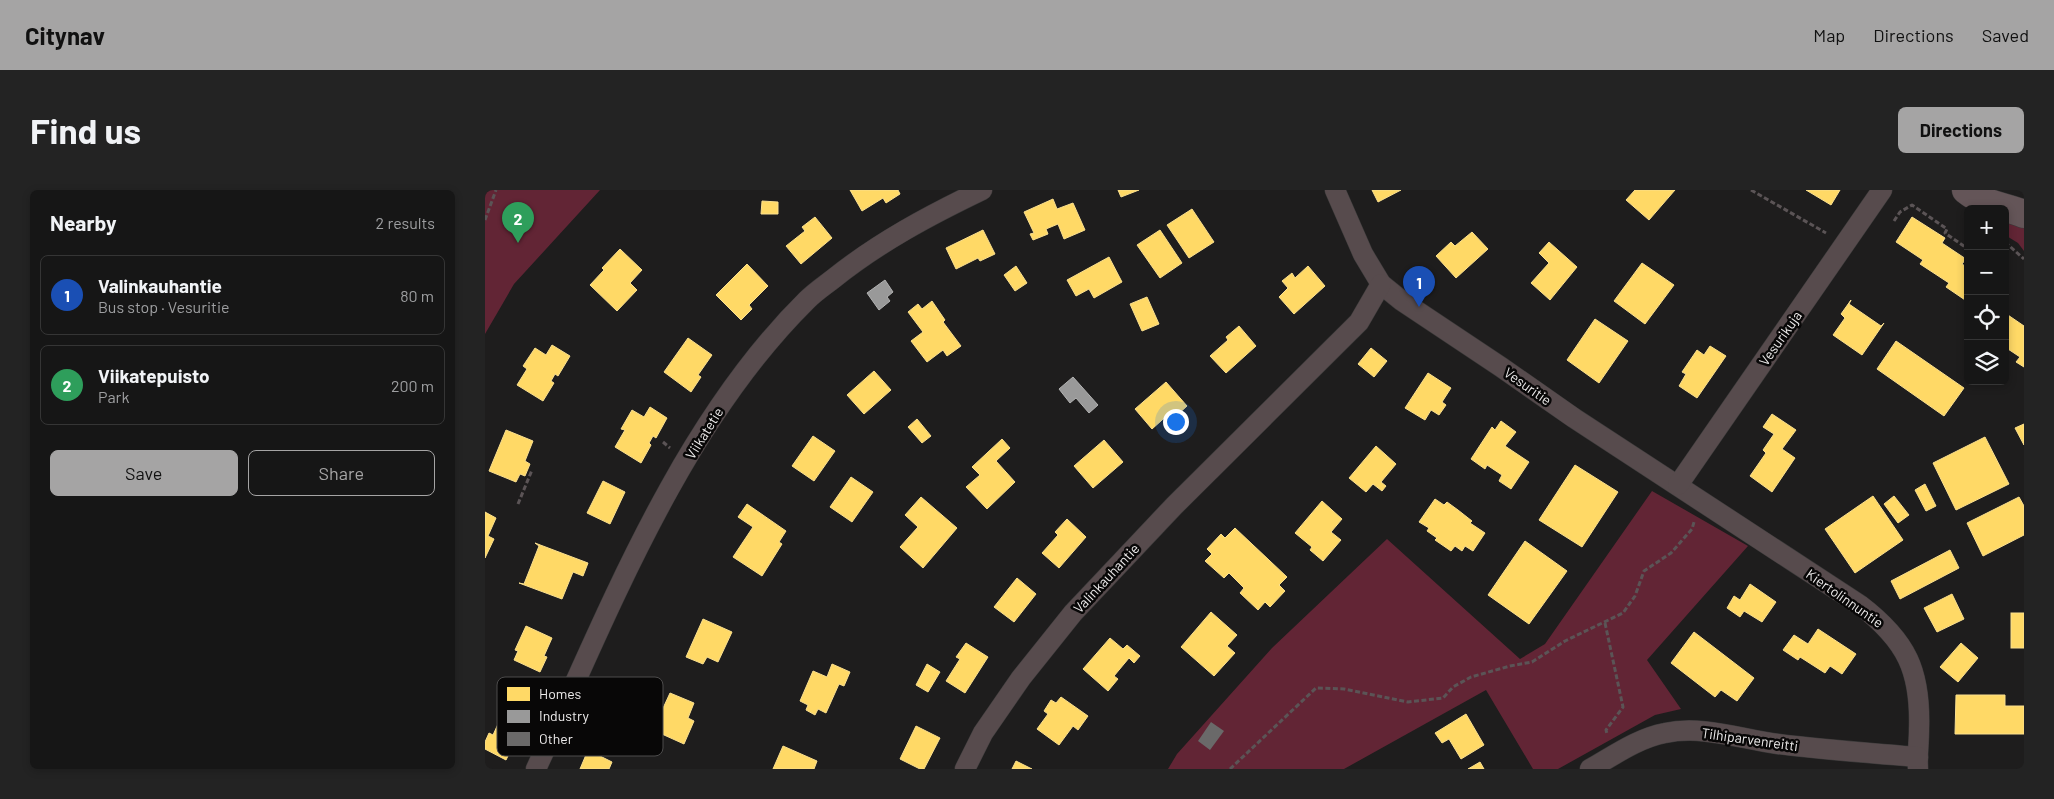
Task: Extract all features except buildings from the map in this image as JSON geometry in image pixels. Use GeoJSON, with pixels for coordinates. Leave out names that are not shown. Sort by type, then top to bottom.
{"type":"FeatureCollection","features":[{"type":"Feature","properties":{"kind":"street","name":"Viikatetie"},"geometry":{"type":"LineString","coordinates":[[578,677],[639,546],[682,466],[732,389],[780,330],[807,299],[877,246],[942,209],[982,190]]}},
{"type":"Feature","properties":{"kind":"street"},"geometry":{"type":"LineString","coordinates":[[1335,190],[1363,254],[1381,284]]}},
{"type":"Feature","properties":{"kind":"street","name":"Vesurikuja"},"geometry":{"type":"LineString","coordinates":[[1678,485],[1882,190]]}},
{"type":"Feature","properties":{"kind":"street"},"geometry":{"type":"LineString","coordinates":[[1966,190],[1994,206],[2020,210]]}},
{"type":"Feature","properties":{"kind":"street","name":"Vesuritie"},"geometry":{"type":"LineString","coordinates":[[1381,284],[1444,330],[1574,418],[1678,485]]}},
{"type":"Feature","properties":{"kind":"street","name":"Valinkauhantie"},"geometry":{"type":"LineString","coordinates":[[965,769],[983,733],[1021,678],[1073,613],[1173,506],[1359,322],[1381,284]]}},
{"type":"Feature","properties":{"kind":"street","name":"Kiertolinnuntie"},"geometry":{"type":"LineString","coordinates":[[1678,485],[1702,503],[1859,605],[1892,633],[1912,668],[1917,684],[1918,763]]}},
{"type":"Feature","properties":{"kind":"street","name":"Tilhiparvenreitti"},"geometry":{"type":"LineString","coordinates":[[1590,769],[1649,737],[1665,732],[1686,731],[1744,737],[1777,744],[1918,763]]}},
{"type":"Feature","properties":{"kind":"street","name":"Viikatetie"},"geometry":{"type":"LineString","coordinates":[[536,769],[542,756]]}},
{"type":"Feature","properties":{"kind":"path"},"geometry":{"type":"LineString","coordinates":[[485,220],[496,190]]}},
{"type":"Feature","properties":{"kind":"path"},"geometry":{"type":"LineString","coordinates":[[1751,190],[1845,244]]}},
{"type":"Feature","properties":{"kind":"path"},"geometry":{"type":"LineString","coordinates":[[1894,221],[1900,212],[1913,205],[1947,228],[1945,233],[1964,246]]}},
{"type":"Feature","properties":{"kind":"path"},"geometry":{"type":"LineString","coordinates":[[2009,246],[2024,259]]}},
{"type":"Feature","properties":{"kind":"path"},"geometry":{"type":"LineString","coordinates":[[518,504],[532,470]]}},
{"type":"Feature","properties":{"kind":"path"},"geometry":{"type":"LineString","coordinates":[[1230,769],[1316,688],[1344,689],[1409,702],[1443,698],[1453,687],[1471,677],[1532,662],[1565,641],[1605,623],[1623,612],[1635,596],[1644,571],[1671,553],[1692,529],[1702,503]]}},
{"type":"Feature","properties":{"kind":"path"},"geometry":{"type":"LineString","coordinates":[[1605,623],[1623,707],[1606,730],[1613,756]]}},
{"type":"Feature","properties":{"kind":"shaded area"},"geometry":{"type":"Polygon","coordinates":[[[485,190],[600,190],[514,284],[485,334],[485,190]]]}},
{"type":"Feature","properties":{"kind":"shaded area"},"geometry":{"type":"Polygon","coordinates":[[[2009,221],[2024,223],[2024,251],[2018,243],[2009,237],[2009,221]]]}},
{"type":"Feature","properties":{"kind":"shaded area"},"geometry":{"type":"Polygon","coordinates":[[[1652,491],[1748,546],[1647,660],[1681,709],[1655,715],[1558,769],[1533,769],[1486,690],[1344,769],[1168,769],[1177,754],[1272,648],[1387,539],[1520,659],[1545,644],[1652,491]]]}},
{"type":"Feature","properties":{"kind":"place","name":"Viikatepuisto"},"geometry":{"type":"Point","coordinates":[518,243]}},
{"type":"Feature","properties":{"kind":"place","name":"Valinkauhantie"},"geometry":{"type":"Point","coordinates":[1419,307]}}]}
